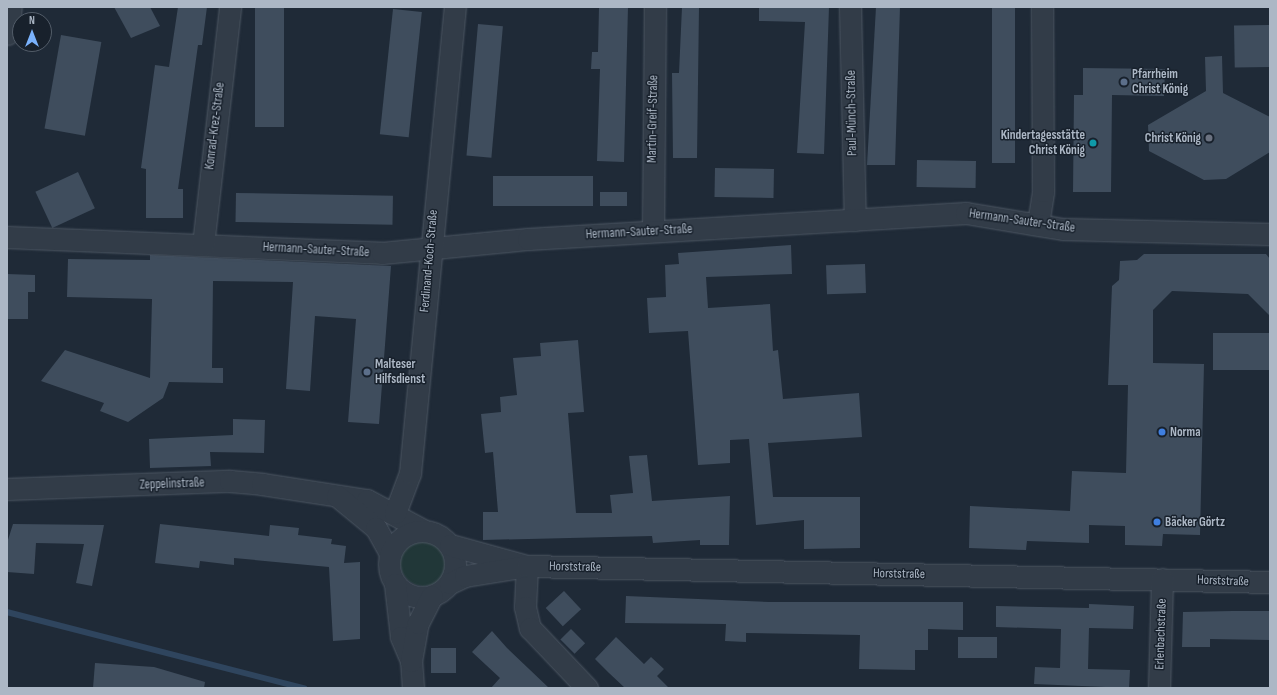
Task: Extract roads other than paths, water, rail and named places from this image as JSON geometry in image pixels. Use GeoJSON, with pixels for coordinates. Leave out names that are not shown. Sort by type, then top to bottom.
{"type":"FeatureCollection","features":[{"type":"Feature","properties":{"kind":"street"},"geometry":{"type":"LineString","coordinates":[[7,34],[11,7]]}},
{"type":"Feature","properties":{"kind":"street","name":"Konrad-Krez-Straße"},"geometry":{"type":"LineString","coordinates":[[203,245],[230,7]]}},
{"type":"Feature","properties":{"kind":"street","name":"Ferdinand-Koch-Straße"},"geometry":{"type":"LineString","coordinates":[[395,513],[410,473],[430,248],[455,7]]}},
{"type":"Feature","properties":{"kind":"street","name":"Martin-Greif-Straße"},"geometry":{"type":"LineString","coordinates":[[653,231],[655,7]]}},
{"type":"Feature","properties":{"kind":"street","name":"Paul-Münch-Straße"},"geometry":{"type":"LineString","coordinates":[[850,7],[855,220]]}},
{"type":"Feature","properties":{"kind":"street"},"geometry":{"type":"LineString","coordinates":[[1038,224],[1043,191],[1042,7]]}},
{"type":"Feature","properties":{"kind":"street","name":"Hermann-Sauter-Straße"},"geometry":{"type":"LineString","coordinates":[[7,236],[382,253],[653,231],[966,213],[1063,229],[1270,234]]}},
{"type":"Feature","properties":{"kind":"street","name":"Zeppelinstraße"},"geometry":{"type":"LineString","coordinates":[[7,489],[230,481],[367,500],[395,513],[423,530]]}},
{"type":"Feature","properties":{"kind":"street"},"geometry":{"type":"LineString","coordinates":[[335,495],[376,528],[390,553]]}},
{"type":"Feature","properties":{"kind":"street"},"geometry":{"type":"LineString","coordinates":[[411,661],[400,636],[395,584],[389,569],[390,553],[402,536],[423,530]]}},
{"type":"Feature","properties":{"kind":"street","name":"Horststraße"},"geometry":{"type":"LineString","coordinates":[[423,530],[442,537],[450,545],[527,566]]}},
{"type":"Feature","properties":{"kind":"street"},"geometry":{"type":"LineString","coordinates":[[450,545],[456,565],[450,583]]}},
{"type":"Feature","properties":{"kind":"street"},"geometry":{"type":"LineString","coordinates":[[527,566],[524,606],[530,628],[587,688]]}},
{"type":"Feature","properties":{"kind":"street","name":"Horststraße"},"geometry":{"type":"LineString","coordinates":[[432,596],[450,583],[465,576],[527,566],[1270,582]]}},
{"type":"Feature","properties":{"kind":"street","name":"Erlenbachstraße"},"geometry":{"type":"LineString","coordinates":[[1159,688],[1162,579]]}},
{"type":"Feature","properties":{"kind":"street"},"geometry":{"type":"LineString","coordinates":[[395,584],[412,596],[432,596]]}},
{"type":"Feature","properties":{"kind":"street"},"geometry":{"type":"LineString","coordinates":[[413,688],[411,661],[421,614],[432,596]]}},
{"type":"Feature","properties":{"kind":"waterway"},"geometry":{"type":"LineString","coordinates":[[7,612],[304,688]]}},
{"type":"Feature","properties":{"kind":"place","name":"Pfarrheim Christ König"},"geometry":{"type":"Point","coordinates":[1124,82]}},
{"type":"Feature","properties":{"kind":"place","name":"Christ König"},"geometry":{"type":"Point","coordinates":[1209,138]}},
{"type":"Feature","properties":{"kind":"place","name":"Kindertagesstätte Christ König"},"geometry":{"type":"Point","coordinates":[1093,143]}},
{"type":"Feature","properties":{"kind":"place","name":"Malteser Hilfsdienst"},"geometry":{"type":"Point","coordinates":[367,372]}},
{"type":"Feature","properties":{"kind":"place","name":"Norma"},"geometry":{"type":"Point","coordinates":[1162,432]}},
{"type":"Feature","properties":{"kind":"place","name":"Bäcker Görtz"},"geometry":{"type":"Point","coordinates":[1157,522]}}]}
